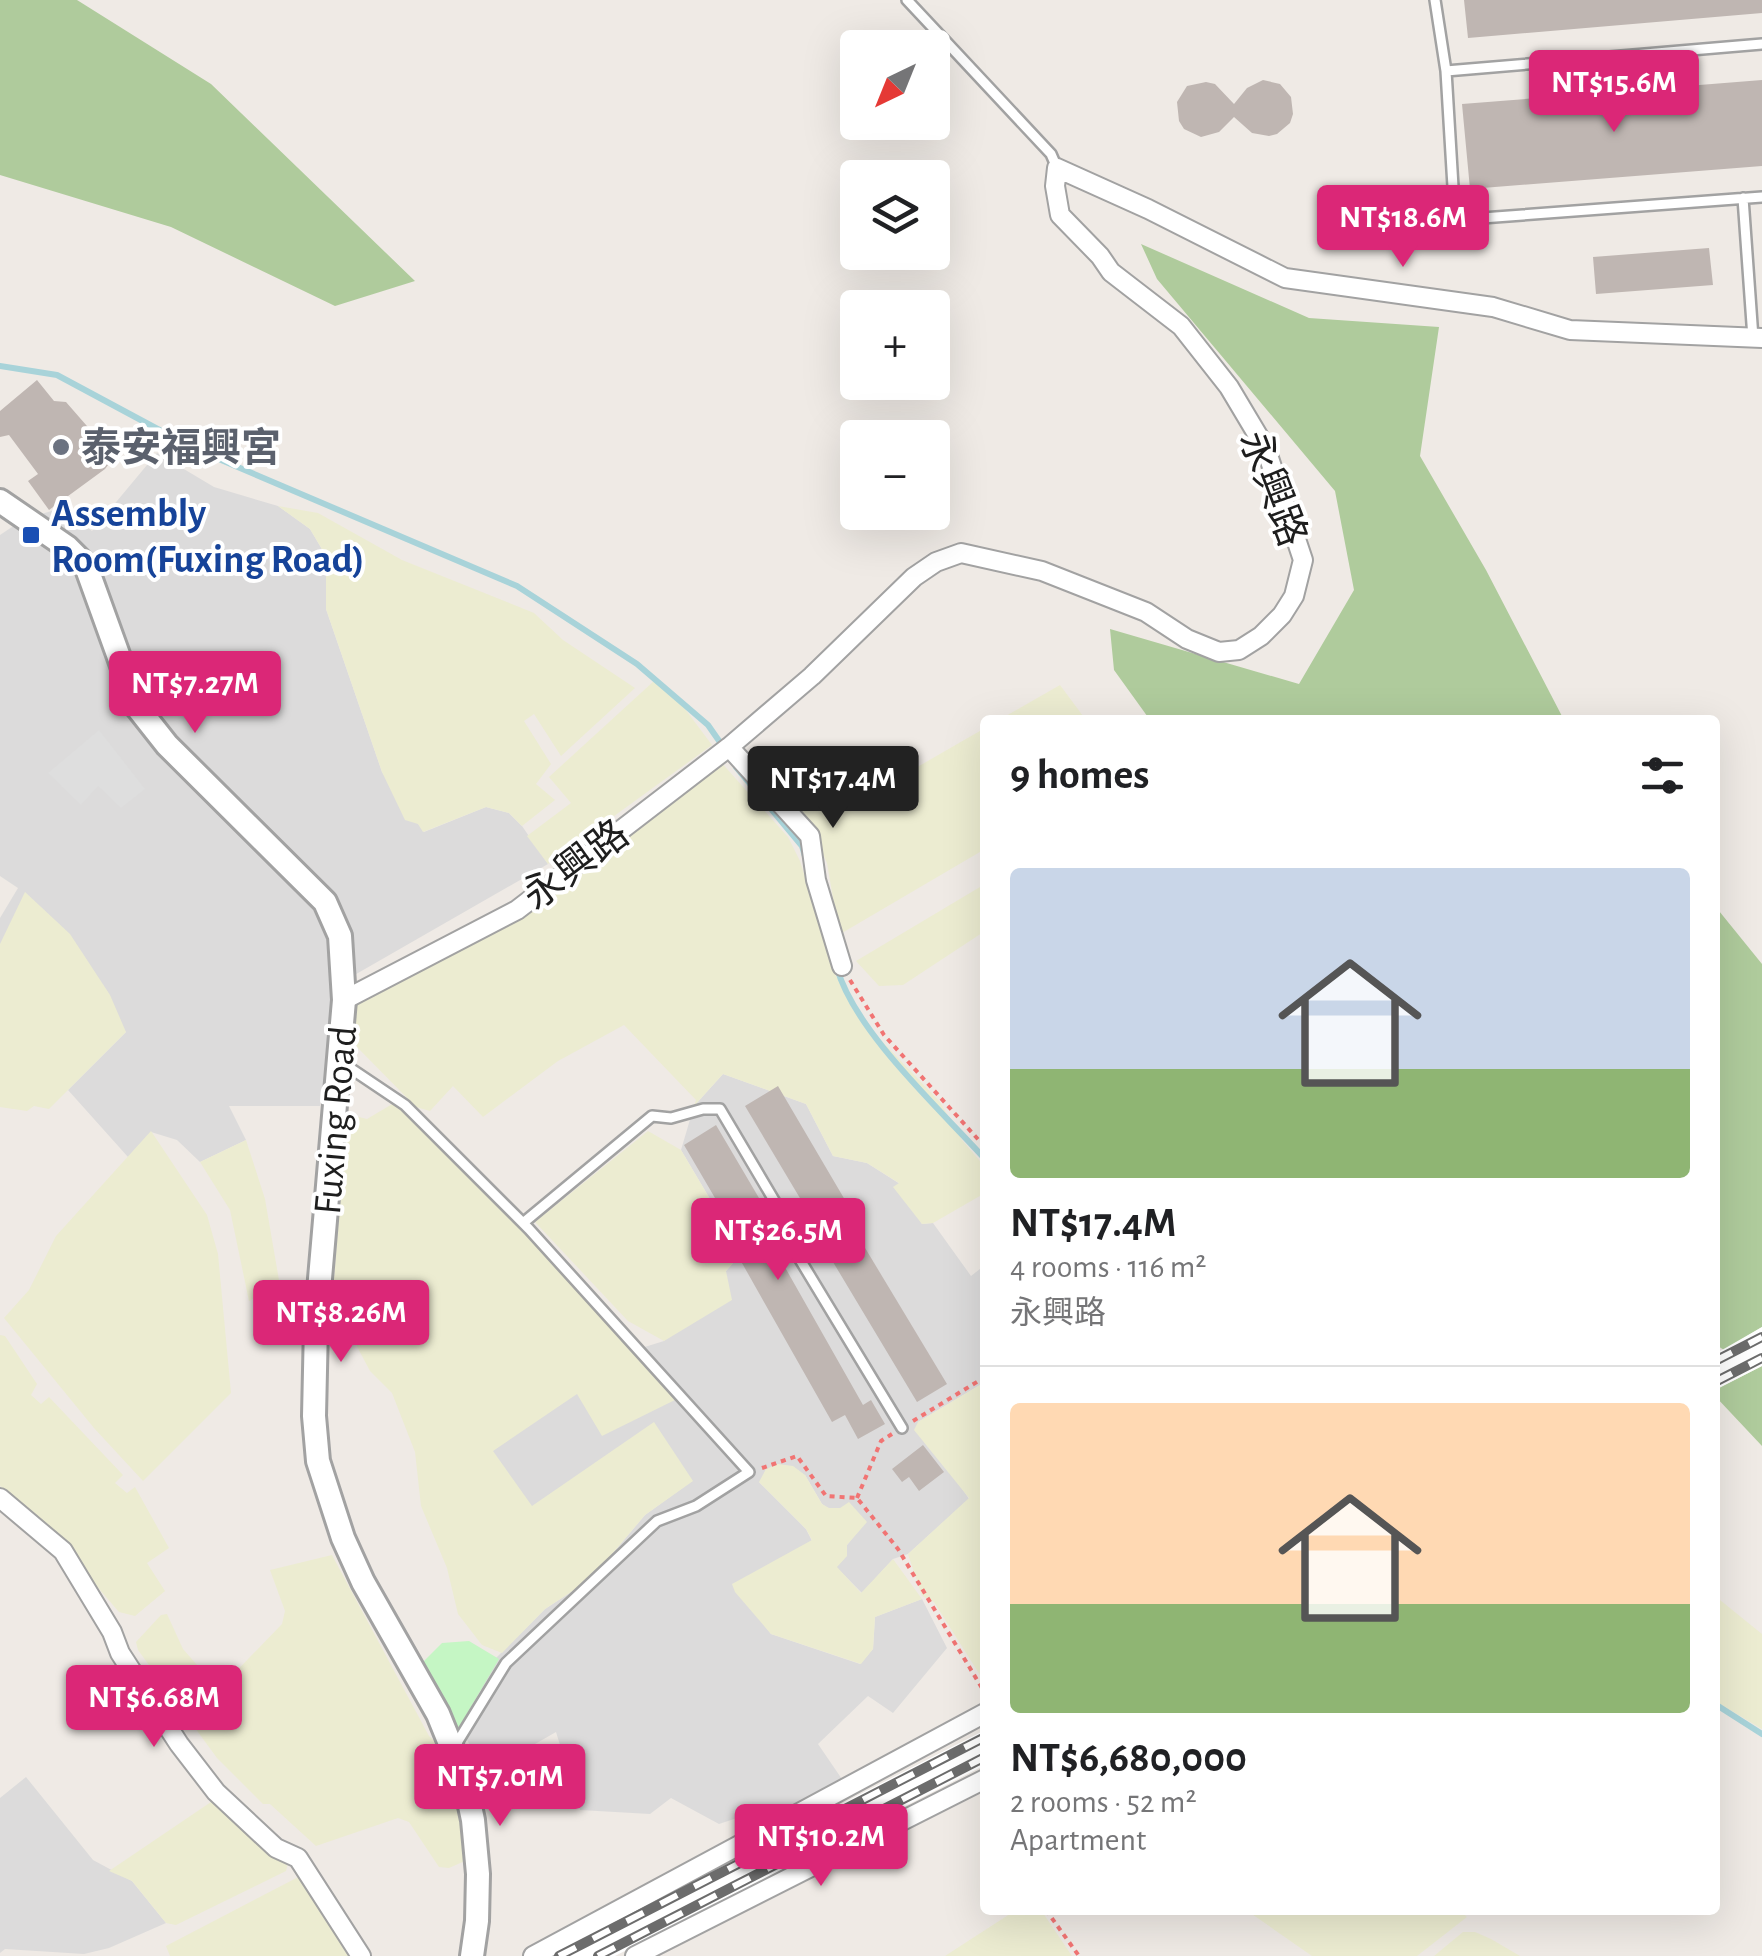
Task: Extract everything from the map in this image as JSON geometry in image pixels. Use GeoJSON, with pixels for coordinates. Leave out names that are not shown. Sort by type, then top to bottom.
{"type":"FeatureCollection","features":[{"type":"Feature","properties":{"kind":"street"},"geometry":{"type":"LineString","coordinates":[[1057,168],[1284,278],[1493,307],[1570,330],[1758,338]]}},
{"type":"Feature","properties":{"kind":"street","name":"永興路"},"geometry":{"type":"LineString","coordinates":[[344,1000],[516,910],[729,747],[812,676],[914,576],[936,562],[960,554],[1042,571],[1146,612],[1187,639],[1219,652],[1239,650],[1261,636],[1282,615],[1294,596],[1303,560],[1266,449],[1228,386],[1181,326],[1111,272],[1060,215],[1055,186],[1057,168]]}},
{"type":"Feature","properties":{"kind":"street","name":"Fuxing Road"},"geometry":{"type":"LineString","coordinates":[[0,501],[53,537],[86,566],[137,707],[166,745],[325,902],[340,936],[344,1000],[316,1325],[314,1416],[318,1461],[343,1538],[363,1582],[438,1714],[464,1778],[476,1850],[477,1921],[472,1956]]}},
{"type":"Feature","properties":{"kind":"street"},"geometry":{"type":"LineString","coordinates":[[729,747],[810,836],[816,880],[842,966]]}},
{"type":"Feature","properties":{"kind":"street"},"geometry":{"type":"LineString","coordinates":[[0,1498],[63,1552],[112,1632],[120,1653],[179,1744],[216,1792],[276,1848],[298,1858],[361,1956]]}},
{"type":"Feature","properties":{"kind":"street"},"geometry":{"type":"LineString","coordinates":[[533,1956],[980,1717]]}},
{"type":"Feature","properties":{"kind":"street"},"geometry":{"type":"LineString","coordinates":[[635,1956],[980,1782]]}},
{"type":"Feature","properties":{"kind":"lane"},"geometry":{"type":"LineString","coordinates":[[908,0],[1050,154],[1057,168]]}},
{"type":"Feature","properties":{"kind":"lane"},"geometry":{"type":"LineString","coordinates":[[1435,0],[1446,71],[1455,220],[1762,196]]}},
{"type":"Feature","properties":{"kind":"lane"},"geometry":{"type":"LineString","coordinates":[[1446,71],[1762,44]]}},
{"type":"Feature","properties":{"kind":"lane"},"geometry":{"type":"LineString","coordinates":[[1744,198],[1758,338]]}},
{"type":"Feature","properties":{"kind":"lane"},"geometry":{"type":"LineString","coordinates":[[339,1060],[405,1105],[523,1223],[749,1472],[696,1506],[656,1521],[506,1663],[453,1750]]}},
{"type":"Feature","properties":{"kind":"lane"},"geometry":{"type":"LineString","coordinates":[[523,1223],[652,1116],[671,1118],[703,1109],[720,1109],[791,1229],[790,1243],[902,1428]]}},
{"type":"Feature","properties":{"kind":"path"},"geometry":{"type":"LineString","coordinates":[[842,966],[884,1035],[980,1141]]}},
{"type":"Feature","properties":{"kind":"path"},"geometry":{"type":"LineString","coordinates":[[749,1472],[797,1456],[826,1496],[857,1498],[898,1549],[980,1685]]}},
{"type":"Feature","properties":{"kind":"path"},"geometry":{"type":"LineString","coordinates":[[1050,1915],[1080,1956]]}},
{"type":"Feature","properties":{"kind":"shaded area"},"geometry":{"type":"Polygon","coordinates":[[[157,453],[214,487],[278,506],[310,529],[326,556],[326,609],[382,772],[424,832],[486,807],[509,813],[548,864],[351,977],[320,1106],[229,1106],[246,1140],[200,1162],[177,1140],[151,1132],[128,1157],[68,1090],[126,1032],[0,944],[0,918],[18,888],[0,876],[0,535],[24,519],[62,508],[92,531],[157,453]]]}},
{"type":"Feature","properties":{"kind":"shaded area"},"geometry":{"type":"Polygon","coordinates":[[[99,730],[145,789],[121,808],[98,786],[81,805],[48,773],[99,730]]]}},
{"type":"Feature","properties":{"kind":"shaded area"},"geometry":{"type":"Polygon","coordinates":[[[723,1074],[806,1104],[833,1156],[867,1163],[900,1184],[922,1224],[933,1223],[971,1276],[980,1269],[980,1385],[918,1422],[969,1499],[908,1554],[893,1559],[862,1593],[836,1567],[866,1521],[822,1504],[805,1475],[759,1482],[806,1529],[812,1541],[733,1585],[771,1634],[860,1664],[873,1649],[875,1617],[922,1599],[947,1648],[893,1713],[868,1696],[818,1744],[846,1785],[770,1832],[755,1812],[719,1824],[671,1798],[650,1814],[580,1810],[556,1732],[486,1772],[461,1730],[485,1696],[475,1679],[545,1609],[591,1579],[645,1515],[692,1481],[531,1507],[492,1451],[635,1350],[664,1341],[742,1253],[681,1150],[694,1106],[723,1074]]]}},
{"type":"Feature","properties":{"kind":"shaded area"},"geometry":{"type":"Polygon","coordinates":[[[26,1777],[93,1860],[132,1881],[166,1923],[109,1948],[84,1954],[5,1949],[0,1953],[0,1798],[26,1777]]]}},
{"type":"Feature","properties":{"kind":"green space"},"geometry":{"type":"Polygon","coordinates":[[[0,0],[77,0],[211,84],[415,281],[335,306],[171,227],[0,175],[0,0]]]}},
{"type":"Feature","properties":{"kind":"green space"},"geometry":{"type":"Polygon","coordinates":[[[1141,244],[1309,318],[1439,327],[1420,456],[1486,570],[1561,715],[1146,715],[1114,670],[1110,629],[1299,684],[1354,590],[1335,491],[1157,279],[1141,244]]]}},
{"type":"Feature","properties":{"kind":"green space"},"geometry":{"type":"Polygon","coordinates":[[[278,506],[318,513],[402,560],[534,613],[563,640],[635,688],[561,756],[534,714],[524,721],[551,764],[536,784],[555,800],[522,826],[509,813],[486,807],[423,832],[418,824],[405,820],[382,772],[326,609],[326,556],[310,529],[278,506]]]}},
{"type":"Feature","properties":{"kind":"green space"},"geometry":{"type":"Polygon","coordinates":[[[654,681],[679,701],[712,745],[548,864],[527,836],[571,803],[549,777],[654,681]]]}},
{"type":"Feature","properties":{"kind":"green space"},"geometry":{"type":"Polygon","coordinates":[[[1060,685],[1082,715],[1008,715],[1060,685]]]}},
{"type":"Feature","properties":{"kind":"green space"},"geometry":{"type":"Polygon","coordinates":[[[980,731],[980,852],[842,933],[827,863],[808,822],[777,781],[801,768],[837,806],[848,807],[980,731]]]}},
{"type":"Feature","properties":{"kind":"green space"},"geometry":{"type":"Polygon","coordinates":[[[720,761],[788,837],[800,861],[835,974],[876,1035],[940,1102],[962,1140],[980,1161],[980,1196],[933,1223],[922,1224],[893,1187],[899,1183],[867,1163],[833,1156],[806,1104],[723,1074],[694,1106],[696,1100],[624,1025],[558,1061],[483,1117],[453,1086],[430,1111],[416,1107],[351,1041],[354,993],[553,881],[720,761]]]}},
{"type":"Feature","properties":{"kind":"green space"},"geometry":{"type":"Polygon","coordinates":[[[980,887],[980,934],[903,985],[879,986],[856,961],[980,887]]]}},
{"type":"Feature","properties":{"kind":"green space"},"geometry":{"type":"Polygon","coordinates":[[[25,892],[70,934],[110,995],[126,1032],[49,1109],[34,1106],[27,1111],[0,1107],[0,944],[25,892]]]}},
{"type":"Feature","properties":{"kind":"green space"},"geometry":{"type":"Polygon","coordinates":[[[1720,912],[1762,964],[1762,1327],[1724,1350],[1720,1347],[1720,912]]]}},
{"type":"Feature","properties":{"kind":"green space"},"geometry":{"type":"Polygon","coordinates":[[[394,1103],[503,1207],[679,1398],[602,1436],[577,1394],[493,1451],[532,1506],[654,1422],[693,1481],[645,1515],[591,1579],[545,1609],[502,1653],[482,1645],[458,1614],[447,1568],[421,1506],[415,1452],[392,1393],[370,1371],[352,1337],[351,1301],[334,1280],[347,1114],[367,1119],[394,1103]]]}},
{"type":"Feature","properties":{"kind":"green space"},"geometry":{"type":"Polygon","coordinates":[[[151,1131],[207,1215],[218,1254],[231,1393],[143,1481],[4,1318],[29,1290],[56,1236],[151,1131]]]}},
{"type":"Feature","properties":{"kind":"green space"},"geometry":{"type":"Polygon","coordinates":[[[648,1131],[681,1150],[742,1253],[726,1271],[732,1300],[664,1341],[628,1321],[535,1222],[648,1131]]]}},
{"type":"Feature","properties":{"kind":"green space"},"geometry":{"type":"Polygon","coordinates":[[[246,1140],[265,1199],[280,1286],[249,1301],[230,1210],[200,1162],[246,1140]]]}},
{"type":"Feature","properties":{"kind":"green space"},"geometry":{"type":"Polygon","coordinates":[[[0,1335],[5,1336],[37,1384],[31,1395],[41,1404],[49,1397],[123,1475],[115,1483],[127,1493],[135,1487],[169,1548],[147,1563],[165,1591],[135,1616],[119,1612],[50,1532],[0,1486],[0,1335]]]}},
{"type":"Feature","properties":{"kind":"green space"},"geometry":{"type":"Polygon","coordinates":[[[1762,1366],[1762,1446],[1720,1401],[1720,1387],[1762,1366]]]}},
{"type":"Feature","properties":{"kind":"green space"},"geometry":{"type":"Polygon","coordinates":[[[980,1385],[980,1675],[934,1602],[922,1596],[908,1554],[969,1498],[914,1430],[918,1422],[980,1385]]]}},
{"type":"Feature","properties":{"kind":"green space"},"geometry":{"type":"Polygon","coordinates":[[[778,1464],[793,1466],[805,1475],[822,1504],[840,1508],[849,1502],[867,1522],[847,1545],[847,1556],[837,1567],[861,1593],[893,1559],[922,1599],[875,1617],[873,1649],[861,1664],[771,1634],[735,1592],[732,1584],[812,1540],[759,1482],[766,1469],[778,1464]]]}},
{"type":"Feature","properties":{"kind":"green space"},"geometry":{"type":"Polygon","coordinates":[[[332,1555],[429,1736],[456,1761],[476,1856],[449,1868],[439,1867],[409,1822],[398,1818],[316,1846],[270,1804],[263,1804],[217,1758],[138,1650],[136,1642],[161,1615],[167,1614],[183,1649],[212,1682],[222,1686],[282,1624],[285,1611],[270,1570],[332,1555]]]}},
{"type":"Feature","properties":{"kind":"green space"},"geometry":{"type":"Polygon","coordinates":[[[1720,1600],[1762,1634],[1762,1729],[1720,1704],[1720,1600]]]}},
{"type":"Feature","properties":{"kind":"green space"},"geometry":{"type":"Polygon","coordinates":[[[469,1641],[499,1659],[458,1729],[423,1666],[442,1643],[469,1641]]]}},
{"type":"Feature","properties":{"kind":"green space"},"geometry":{"type":"Polygon","coordinates":[[[211,1802],[230,1807],[289,1859],[286,1871],[176,1925],[166,1923],[132,1881],[109,1871],[211,1802]]]}},
{"type":"Feature","properties":{"kind":"green space"},"geometry":{"type":"Polygon","coordinates":[[[306,1873],[365,1956],[170,1956],[166,1946],[306,1873]]]}},
{"type":"Feature","properties":{"kind":"green space"},"geometry":{"type":"Polygon","coordinates":[[[1008,1915],[1044,1915],[1072,1956],[945,1956],[1008,1915]]]}},
{"type":"Feature","properties":{"kind":"green space"},"geometry":{"type":"Polygon","coordinates":[[[1253,1915],[1467,1917],[1417,1956],[1312,1956],[1253,1915]]]}},
{"type":"Feature","properties":{"kind":"green space"},"geometry":{"type":"Polygon","coordinates":[[[1463,1932],[1475,1932],[1520,1956],[1434,1956],[1463,1932]]]}},
{"type":"Feature","properties":{"kind":"pier"},"geometry":{"type":"Polygon","coordinates":[[[1762,1327],[1762,1366],[1720,1387],[1720,1351],[1762,1327]]]}},
{"type":"Feature","properties":{"kind":"pier"},"geometry":{"type":"Polygon","coordinates":[[[980,1733],[980,1768],[615,1956],[545,1956],[980,1733]]]}},
{"type":"Feature","properties":{"kind":"building"},"geometry":{"type":"Polygon","coordinates":[[[1464,0],[1762,0],[1762,13],[1468,38],[1464,0]]]}},
{"type":"Feature","properties":{"kind":"building"},"geometry":{"type":"Polygon","coordinates":[[[1263,80],[1280,84],[1291,97],[1290,123],[1277,134],[1252,133],[1234,117],[1219,132],[1201,137],[1184,129],[1179,121],[1177,102],[1187,86],[1215,84],[1234,104],[1247,88],[1263,80]]]}},
{"type":"Feature","properties":{"kind":"building"},"geometry":{"type":"Polygon","coordinates":[[[1762,80],[1762,166],[1470,189],[1462,104],[1762,80]]]}},
{"type":"Feature","properties":{"kind":"building"},"geometry":{"type":"Polygon","coordinates":[[[1709,248],[1713,285],[1596,294],[1593,257],[1709,248]]]}},
{"type":"Feature","properties":{"kind":"building","name":"泰安福興宮"},"geometry":{"type":"Polygon","coordinates":[[[37,380],[54,401],[66,402],[114,457],[105,469],[49,510],[28,481],[38,474],[9,435],[0,437],[0,411],[37,380]]]}},
{"type":"Feature","properties":{"kind":"building"},"geometry":{"type":"Polygon","coordinates":[[[778,1086],[845,1200],[838,1203],[947,1384],[917,1402],[745,1106],[778,1086]]]}},
{"type":"Feature","properties":{"kind":"building"},"geometry":{"type":"Polygon","coordinates":[[[716,1125],[776,1227],[765,1234],[863,1405],[871,1400],[885,1424],[858,1439],[845,1415],[832,1422],[738,1256],[746,1251],[684,1145],[716,1125]]]}},
{"type":"Feature","properties":{"kind":"building"},"geometry":{"type":"Polygon","coordinates":[[[923,1445],[944,1472],[919,1491],[909,1477],[902,1482],[892,1469],[923,1445]]]}},
{"type":"Feature","properties":{"kind":"waterway"},"geometry":{"type":"LineString","coordinates":[[0,366],[57,375],[193,448],[517,586],[637,664],[708,725],[724,748]]}},
{"type":"Feature","properties":{"kind":"waterway"},"geometry":{"type":"LineString","coordinates":[[736,767],[802,846],[806,860]]}},
{"type":"Feature","properties":{"kind":"waterway"},"geometry":{"type":"LineString","coordinates":[[837,968],[861,1018],[880,1043],[980,1154]]}},
{"type":"Feature","properties":{"kind":"waterway"},"geometry":{"type":"LineString","coordinates":[[1720,1707],[1762,1734]]}},
{"type":"Feature","properties":{"kind":"railway"},"geometry":{"type":"LineString","coordinates":[[1720,1358],[1762,1337]]}},
{"type":"Feature","properties":{"kind":"railway"},"geometry":{"type":"LineString","coordinates":[[1720,1379],[1762,1358]]}},
{"type":"Feature","properties":{"kind":"railway"},"geometry":{"type":"LineString","coordinates":[[559,1956],[980,1740]]}},
{"type":"Feature","properties":{"kind":"railway"},"geometry":{"type":"LineString","coordinates":[[598,1956],[980,1760]]}},
{"type":"Feature","properties":{"kind":"place","name":"泰安福興宮"},"geometry":{"type":"Point","coordinates":[61,447]}},
{"type":"Feature","properties":{"kind":"place","name":"Assembly Room(Fuxing Road)"},"geometry":{"type":"Point","coordinates":[31,535]}}]}
